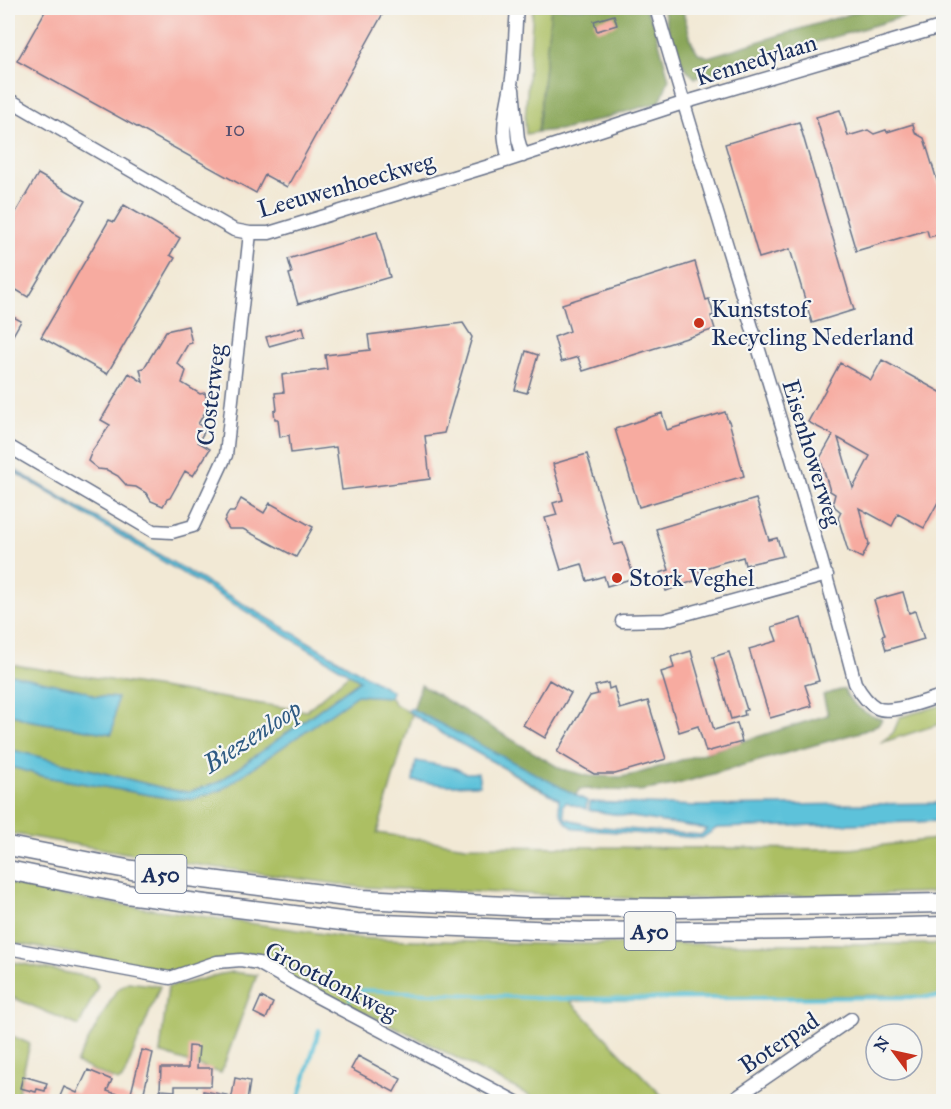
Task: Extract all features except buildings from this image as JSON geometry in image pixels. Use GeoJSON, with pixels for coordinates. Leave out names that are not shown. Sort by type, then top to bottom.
{"type":"FeatureCollection","features":[{"type":"Feature","properties":{"kind":"highway","name":"A50"},"geometry":{"type":"LineString","coordinates":[[8,846],[132,870],[363,899],[525,907],[656,908],[944,903]]}},
{"type":"Feature","properties":{"kind":"highway","name":"A50"},"geometry":{"type":"LineString","coordinates":[[8,870],[126,894],[308,918],[357,922],[586,932],[944,926]]}},
{"type":"Feature","properties":{"kind":"street"},"geometry":{"type":"LineString","coordinates":[[509,160],[503,139],[505,108],[512,78],[517,8]]}},
{"type":"Feature","properties":{"kind":"street","name":"Eisenhowerweg"},"geometry":{"type":"LineString","coordinates":[[656,8],[827,575],[855,683],[870,703],[879,710],[891,710],[944,695]]}},
{"type":"Feature","properties":{"kind":"street","name":"Kennedylaan"},"geometry":{"type":"LineString","coordinates":[[683,103],[944,26]]}},
{"type":"Feature","properties":{"kind":"street"},"geometry":{"type":"LineString","coordinates":[[512,78],[518,139],[523,156]]}},
{"type":"Feature","properties":{"kind":"street","name":"Leeuwenhoeckweg"},"geometry":{"type":"LineString","coordinates":[[8,99],[234,230],[250,233],[269,233],[523,156],[683,103]]}},
{"type":"Feature","properties":{"kind":"street","name":"Costerweg"},"geometry":{"type":"LineString","coordinates":[[8,446],[153,531],[172,532],[193,526],[226,455],[250,233]]}},
{"type":"Feature","properties":{"kind":"street"},"geometry":{"type":"LineString","coordinates":[[622,621],[664,620],[827,575]]}},
{"type":"Feature","properties":{"kind":"street","name":"Grootdonkweg"},"geometry":{"type":"LineString","coordinates":[[8,948],[170,978],[216,962],[241,960],[258,963],[516,1101]]}},
{"type":"Feature","properties":{"kind":"street","name":"Boterpad"},"geometry":{"type":"LineString","coordinates":[[730,1101],[851,1019]]}},
{"type":"Feature","properties":{"kind":"green space"},"geometry":{"type":"Polygon","coordinates":[[[533,8],[551,8],[538,132],[526,134],[525,121],[533,8]]]}},
{"type":"Feature","properties":{"kind":"green space"},"geometry":{"type":"Polygon","coordinates":[[[551,8],[644,8],[654,23],[669,79],[660,102],[567,129],[538,132],[551,8]]]}},
{"type":"Feature","properties":{"kind":"green space"},"geometry":{"type":"Polygon","coordinates":[[[663,8],[682,8],[692,43],[698,53],[708,57],[869,8],[933,8],[695,78],[677,55],[663,8]]]}},
{"type":"Feature","properties":{"kind":"green space"},"geometry":{"type":"Polygon","coordinates":[[[8,664],[306,711],[350,673],[360,680],[219,782],[189,792],[171,790],[8,749],[8,713],[27,720],[111,734],[116,698],[94,696],[85,691],[10,675],[8,684],[8,664]]]}},
{"type":"Feature","properties":{"kind":"green space"},"geometry":{"type":"Polygon","coordinates":[[[421,685],[561,769],[589,776],[621,777],[636,774],[828,715],[823,695],[844,689],[850,700],[860,708],[882,719],[879,724],[864,731],[674,785],[640,791],[580,789],[572,804],[536,787],[412,714],[421,685]]]}},
{"type":"Feature","properties":{"kind":"green space"},"geometry":{"type":"Polygon","coordinates":[[[357,695],[390,697],[395,704],[412,714],[377,833],[466,846],[851,849],[943,838],[943,892],[668,900],[360,887],[191,864],[8,833],[8,766],[46,777],[168,798],[193,799],[221,790],[357,695]]]}},
{"type":"Feature","properties":{"kind":"green space"},"geometry":{"type":"Polygon","coordinates":[[[943,705],[943,723],[880,743],[893,733],[900,717],[943,705]]]}},
{"type":"Feature","properties":{"kind":"green space"},"geometry":{"type":"Polygon","coordinates":[[[8,883],[62,896],[352,938],[536,944],[943,944],[943,997],[884,995],[570,1001],[667,1101],[540,1101],[416,1037],[311,989],[259,961],[177,972],[160,971],[156,968],[8,942],[8,883]]]}},
{"type":"Feature","properties":{"kind":"green space"},"geometry":{"type":"Polygon","coordinates":[[[8,961],[93,978],[98,986],[79,1026],[14,998],[8,1010],[8,961]]]}},
{"type":"Feature","properties":{"kind":"green space"},"geometry":{"type":"Polygon","coordinates":[[[232,972],[257,975],[221,1073],[160,1053],[168,986],[232,972]]]}},
{"type":"Feature","properties":{"kind":"green space"},"geometry":{"type":"Polygon","coordinates":[[[128,982],[160,986],[124,1076],[118,1081],[76,1063],[116,991],[128,982]]]}},
{"type":"Feature","properties":{"kind":"green space"},"geometry":{"type":"Polygon","coordinates":[[[8,1034],[30,1044],[16,1101],[8,1101],[8,1034]]]}},
{"type":"Feature","properties":{"kind":"water"},"geometry":{"type":"Polygon","coordinates":[[[8,466],[392,691],[390,697],[357,695],[221,790],[193,799],[168,798],[46,777],[8,766],[8,749],[171,790],[189,792],[219,782],[360,680],[8,466]]]}},
{"type":"Feature","properties":{"kind":"water"},"geometry":{"type":"Polygon","coordinates":[[[10,674],[85,691],[94,696],[117,698],[112,734],[27,720],[8,713],[10,674]]]}},
{"type":"Feature","properties":{"kind":"water"},"geometry":{"type":"Polygon","coordinates":[[[410,708],[587,801],[586,809],[566,802],[563,805],[565,818],[590,826],[701,835],[707,829],[589,810],[590,802],[697,806],[943,803],[943,821],[717,828],[702,838],[576,829],[562,817],[559,799],[440,732],[408,711],[410,708]]]}},
{"type":"Feature","properties":{"kind":"water"},"geometry":{"type":"Polygon","coordinates":[[[416,761],[455,768],[465,773],[478,773],[480,785],[447,785],[413,781],[416,761]]]}},
{"type":"Feature","properties":{"kind":"waterway"},"geometry":{"type":"LineString","coordinates":[[350,999],[363,990],[557,999],[944,997]]}},
{"type":"Feature","properties":{"kind":"waterway"},"geometry":{"type":"LineString","coordinates":[[298,1102],[319,1030]]}},
{"type":"Feature","properties":{"kind":"place","name":"Kunststof Recycling Nederland"},"geometry":{"type":"Point","coordinates":[699,323]}},
{"type":"Feature","properties":{"kind":"place","name":"Stork Veghel"},"geometry":{"type":"Point","coordinates":[617,578]}},
{"type":"Feature","properties":{"kind":"water label","name":"Biezenloop"},"geometry":{"type":"Point","coordinates":[252,736]}}]}
